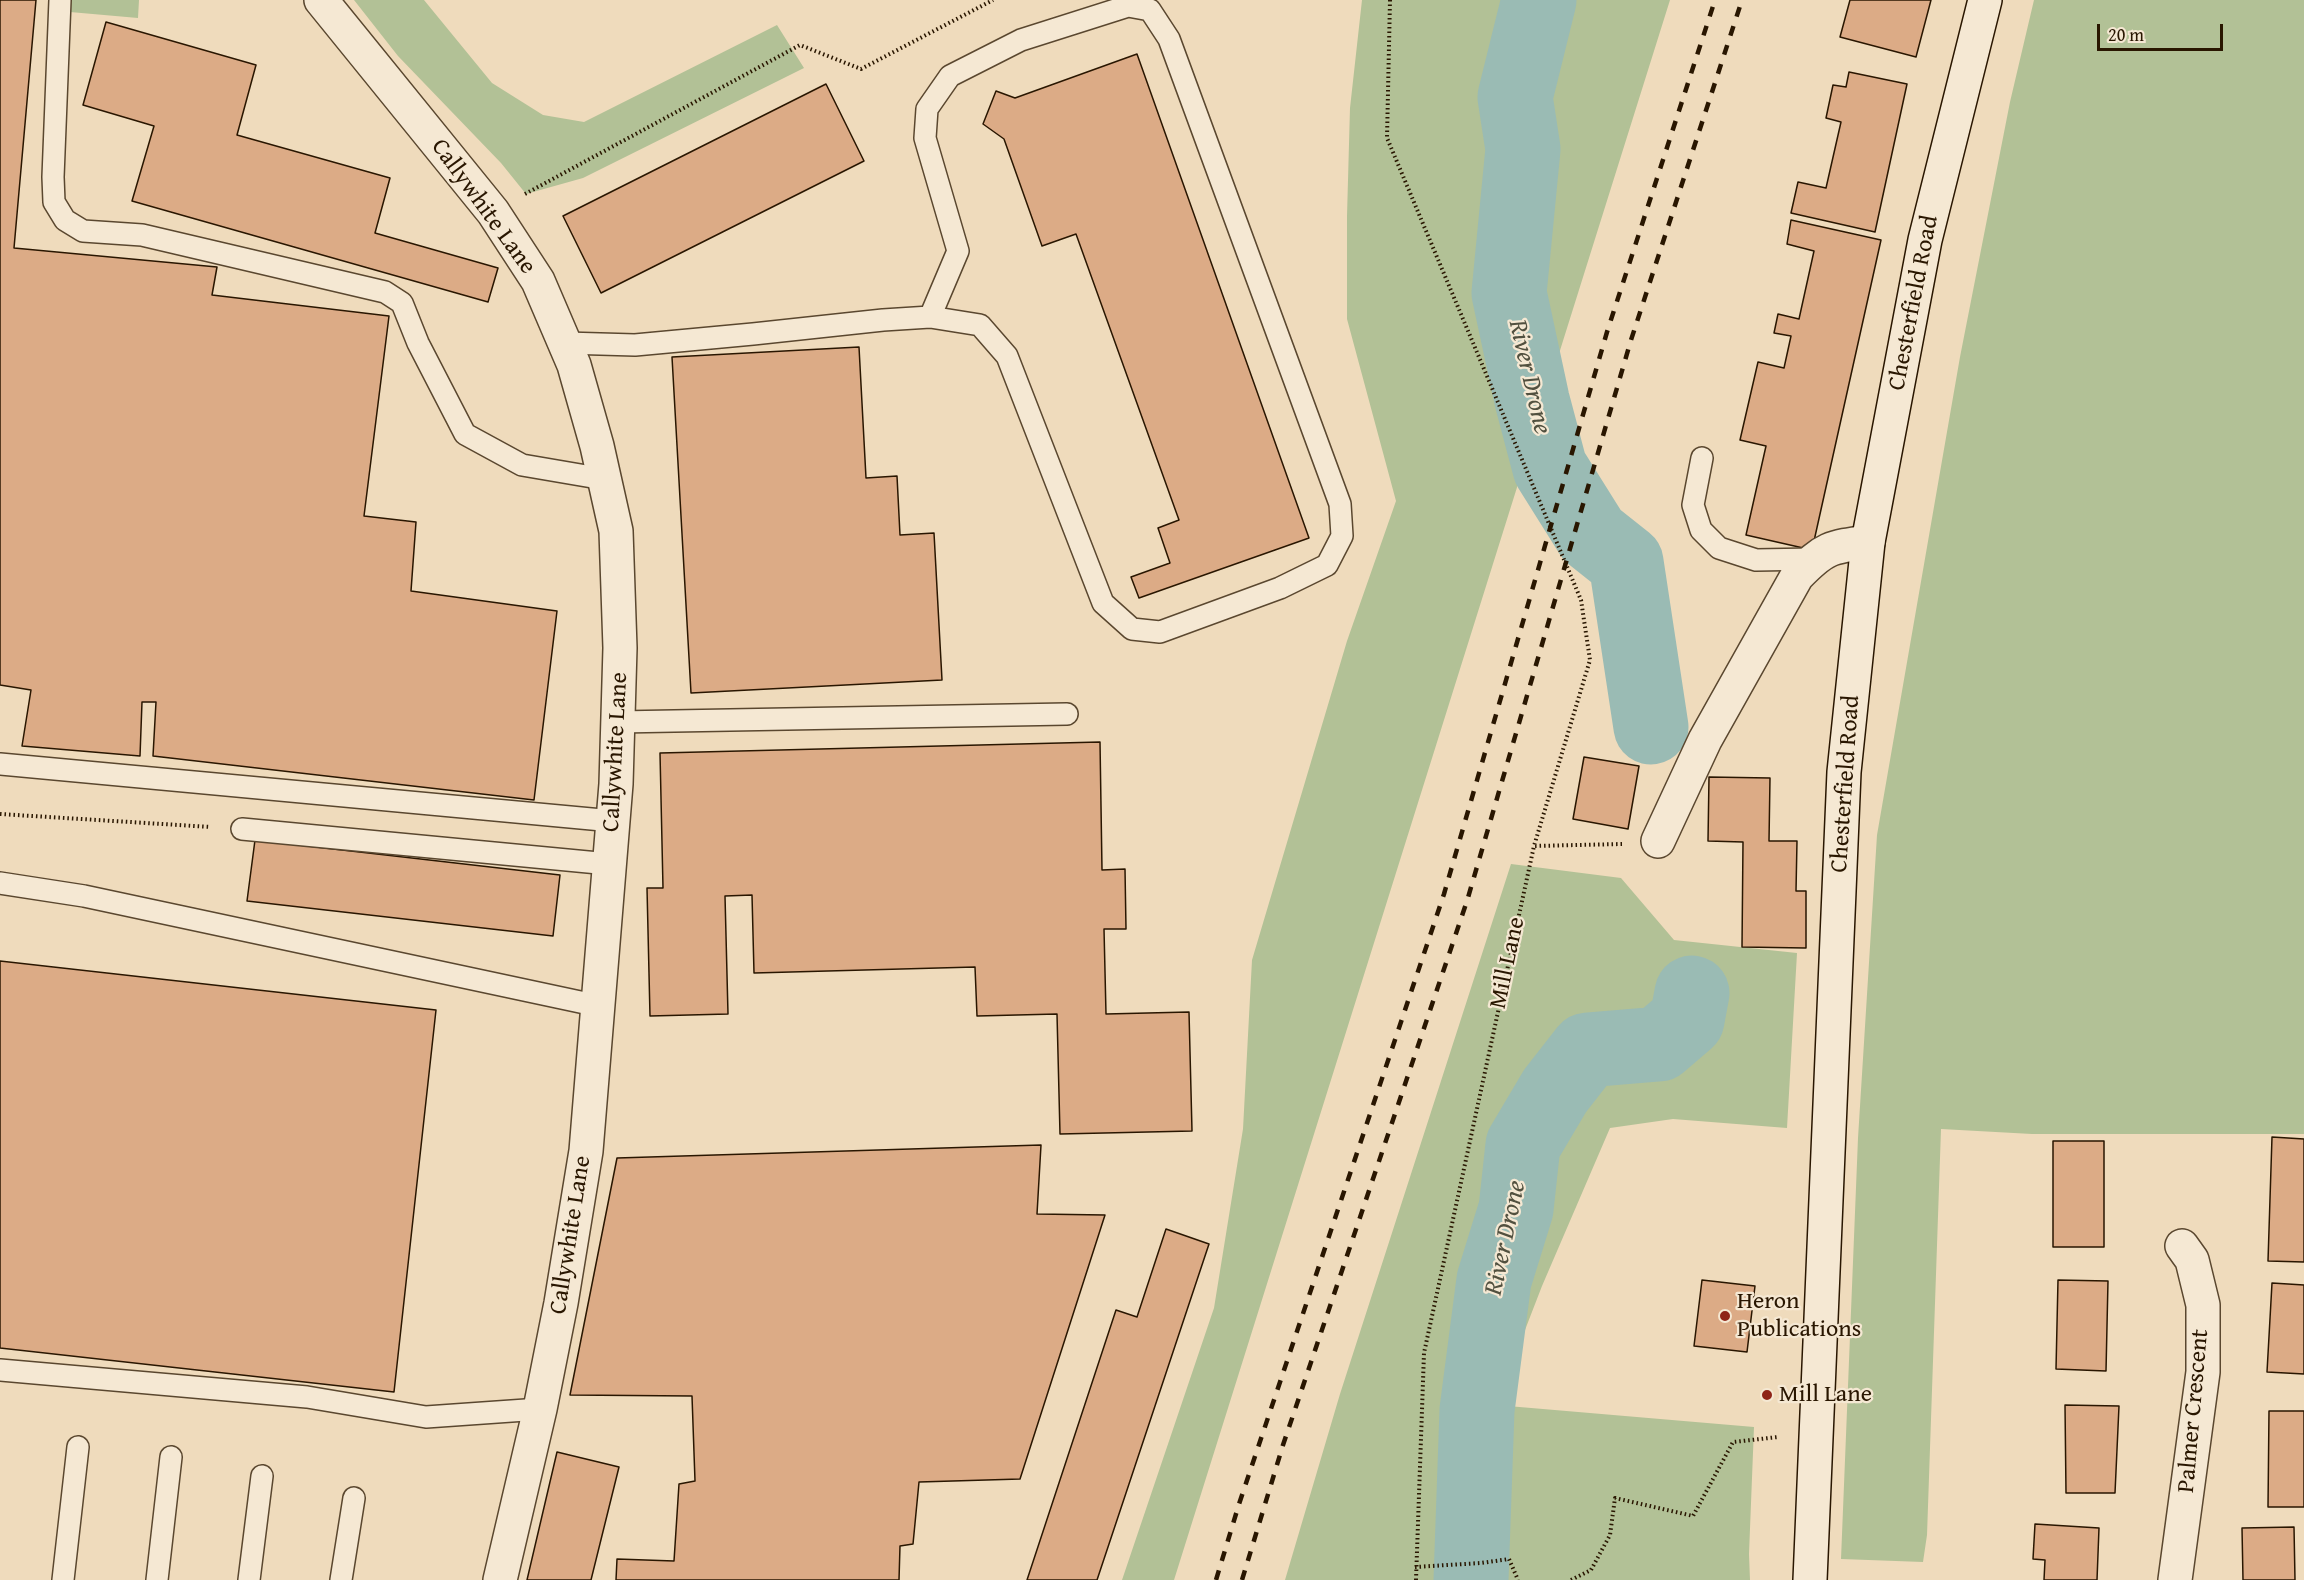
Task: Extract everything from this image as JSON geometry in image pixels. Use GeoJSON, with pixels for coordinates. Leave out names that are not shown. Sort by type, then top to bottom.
{"type":"FeatureCollection","features":[{"type":"Feature","properties":{"kind":"street","name":"Callywhite Lane"},"geometry":{"type":"LineString","coordinates":[[321,0],[493,212],[538,281],[574,365],[616,531],[620,648],[618,722],[613,821],[586,1151],[561,1303],[540,1409],[500,1580]]}},
{"type":"Feature","properties":{"kind":"street","name":"Chesterfield Road"},"geometry":{"type":"LineString","coordinates":[[1810,1580],[1844,772],[1868,542],[1925,240],[1985,0]]}},
{"type":"Feature","properties":{"kind":"street"},"geometry":{"type":"LineString","coordinates":[[1658,842],[1705,740],[1797,576],[1814,558],[1835,546],[1868,542]]}},
{"type":"Feature","properties":{"kind":"street","name":"Palmer Crescent"},"geometry":{"type":"LineString","coordinates":[[2175,1580],[2203,1372],[2203,1305],[2192,1260],[2181,1246]]}},
{"type":"Feature","properties":{"kind":"lane"},"geometry":{"type":"LineString","coordinates":[[60,0],[53,177],[54,202],[65,220],[84,231],[142,234],[385,291],[402,303],[418,343],[465,434],[522,465],[604,478]]}},
{"type":"Feature","properties":{"kind":"lane"},"geometry":{"type":"LineString","coordinates":[[565,343],[634,345],[930,317],[980,325],[1008,356],[1103,603],[1132,629],[1160,632],[1280,588],[1327,564],[1342,536],[1340,504],[1169,39],[1150,10],[1128,6],[1021,40],[950,76],[944,84],[927,108],[926,138],[958,251],[930,317]]}},
{"type":"Feature","properties":{"kind":"lane"},"geometry":{"type":"LineString","coordinates":[[1702,458],[1693,505],[1701,530],[1719,548],[1756,560],[1814,558]]}},
{"type":"Feature","properties":{"kind":"lane"},"geometry":{"type":"LineString","coordinates":[[618,722],[1067,714]]}},
{"type":"Feature","properties":{"kind":"lane"},"geometry":{"type":"LineString","coordinates":[[0,764],[613,821]]}},
{"type":"Feature","properties":{"kind":"lane"},"geometry":{"type":"LineString","coordinates":[[242,829],[609,864]]}},
{"type":"Feature","properties":{"kind":"lane"},"geometry":{"type":"LineString","coordinates":[[0,883],[84,896],[599,1006]]}},
{"type":"Feature","properties":{"kind":"lane"},"geometry":{"type":"LineString","coordinates":[[0,1370],[307,1397],[426,1417],[540,1409]]}},
{"type":"Feature","properties":{"kind":"lane"},"geometry":{"type":"LineString","coordinates":[[63,1580],[78,1447]]}},
{"type":"Feature","properties":{"kind":"lane"},"geometry":{"type":"LineString","coordinates":[[157,1580],[171,1457]]}},
{"type":"Feature","properties":{"kind":"lane"},"geometry":{"type":"LineString","coordinates":[[249,1580],[262,1476]]}},
{"type":"Feature","properties":{"kind":"lane"},"geometry":{"type":"LineString","coordinates":[[341,1580],[354,1498]]}},
{"type":"Feature","properties":{"kind":"path"},"geometry":{"type":"LineString","coordinates":[[493,212],[800,45],[861,69],[993,0]]}},
{"type":"Feature","properties":{"kind":"path","name":"Mill Lane"},"geometry":{"type":"LineString","coordinates":[[1390,0],[1387,138],[1581,600],[1590,660],[1534,846],[1424,1353],[1416,1580]]}},
{"type":"Feature","properties":{"kind":"path"},"geometry":{"type":"LineString","coordinates":[[0,814],[242,829]]}},
{"type":"Feature","properties":{"kind":"path"},"geometry":{"type":"LineString","coordinates":[[1534,846],[1603,846],[1658,842]]}},
{"type":"Feature","properties":{"kind":"path"},"geometry":{"type":"LineString","coordinates":[[1571,1580],[1591,1570],[1610,1535],[1615,1498],[1693,1516],[1733,1442],[1815,1434]]}},
{"type":"Feature","properties":{"kind":"path"},"geometry":{"type":"LineString","coordinates":[[1415,1567],[1509,1559],[1518,1580]]}},
{"type":"Feature","properties":{"kind":"green space"},"geometry":{"type":"Polygon","coordinates":[[[70,0],[139,0],[138,18],[70,12],[70,0]]]}},
{"type":"Feature","properties":{"kind":"green space"},"geometry":{"type":"Polygon","coordinates":[[[354,0],[424,0],[492,83],[543,115],[584,122],[777,25],[804,68],[583,178],[526,194],[501,163],[398,56],[354,0]]]}},
{"type":"Feature","properties":{"kind":"green space"},"geometry":{"type":"Polygon","coordinates":[[[1362,0],[1670,0],[1174,1580],[1122,1580],[1214,1308],[1243,1129],[1252,960],[1347,641],[1396,501],[1347,319],[1350,108],[1362,0]]]}},
{"type":"Feature","properties":{"kind":"green space"},"geometry":{"type":"Polygon","coordinates":[[[2034,0],[2304,0],[2304,1134],[2032,1134],[1941,1129],[1927,1535],[1923,1562],[1841,1559],[1858,1138],[1877,835],[1960,357],[2010,102],[2034,0]]]}},
{"type":"Feature","properties":{"kind":"green space"},"geometry":{"type":"Polygon","coordinates":[[[1511,864],[1621,878],[1674,940],[1797,953],[1787,1128],[1673,1119],[1610,1128],[1542,1286],[1496,1405],[1754,1427],[1750,1580],[1285,1580],[1340,1394],[1511,864]]]}},
{"type":"Feature","properties":{"kind":"building"},"geometry":{"type":"Polygon","coordinates":[[[0,0],[36,0],[14,248],[217,267],[212,295],[389,316],[364,516],[416,522],[411,591],[557,611],[534,800],[153,756],[156,702],[142,702],[140,756],[22,746],[31,690],[0,685],[0,0]]]}},
{"type":"Feature","properties":{"kind":"building"},"geometry":{"type":"Polygon","coordinates":[[[1850,0],[1931,0],[1916,57],[1840,37],[1850,0]]]}},
{"type":"Feature","properties":{"kind":"building"},"geometry":{"type":"Polygon","coordinates":[[[106,22],[256,65],[237,135],[390,178],[375,233],[498,268],[488,302],[132,201],[154,126],[83,105],[106,22]]]}},
{"type":"Feature","properties":{"kind":"building"},"geometry":{"type":"Polygon","coordinates":[[[1137,54],[1309,538],[1139,598],[1131,577],[1170,563],[1158,528],[1179,520],[1076,234],[1042,246],[1004,139],[983,124],[996,91],[1015,98],[1137,54]]]}},
{"type":"Feature","properties":{"kind":"building"},"geometry":{"type":"Polygon","coordinates":[[[1849,72],[1907,84],[1875,232],[1791,213],[1798,182],[1826,188],[1841,122],[1826,118],[1833,85],[1846,87],[1849,72]]]}},
{"type":"Feature","properties":{"kind":"building"},"geometry":{"type":"Polygon","coordinates":[[[826,84],[864,161],[601,293],[563,216],[826,84]]]}},
{"type":"Feature","properties":{"kind":"building"},"geometry":{"type":"Polygon","coordinates":[[[1791,220],[1881,240],[1812,550],[1746,535],[1766,446],[1740,440],[1758,362],[1784,368],[1791,336],[1774,333],[1778,314],[1799,319],[1814,251],[1787,244],[1791,220]]]}},
{"type":"Feature","properties":{"kind":"building"},"geometry":{"type":"Polygon","coordinates":[[[859,347],[866,478],[897,476],[900,535],[934,533],[942,680],[691,693],[672,357],[859,347]]]}},
{"type":"Feature","properties":{"kind":"building"},"geometry":{"type":"Polygon","coordinates":[[[1100,742],[1102,870],[1125,869],[1126,929],[1104,929],[1106,1014],[1189,1012],[1192,1131],[1060,1134],[1057,1014],[977,1016],[975,967],[754,973],[752,895],[725,896],[728,1014],[650,1016],[647,888],[663,888],[660,753],[1100,742]]]}},
{"type":"Feature","properties":{"kind":"building"},"geometry":{"type":"Polygon","coordinates":[[[1584,757],[1639,766],[1628,829],[1573,819],[1584,757]]]}},
{"type":"Feature","properties":{"kind":"building"},"geometry":{"type":"Polygon","coordinates":[[[1709,777],[1770,778],[1769,841],[1797,841],[1796,891],[1806,891],[1806,948],[1742,947],[1743,842],[1708,841],[1709,777]]]}},
{"type":"Feature","properties":{"kind":"building"},"geometry":{"type":"Polygon","coordinates":[[[255,840],[560,875],[553,936],[247,901],[255,840]]]}},
{"type":"Feature","properties":{"kind":"building"},"geometry":{"type":"Polygon","coordinates":[[[0,961],[436,1010],[394,1392],[0,1348],[0,961]]]}},
{"type":"Feature","properties":{"kind":"building"},"geometry":{"type":"Polygon","coordinates":[[[2272,1137],[2304,1139],[2304,1262],[2268,1261],[2272,1137]]]}},
{"type":"Feature","properties":{"kind":"building"},"geometry":{"type":"Polygon","coordinates":[[[2053,1141],[2104,1141],[2104,1247],[2053,1247],[2053,1141]]]}},
{"type":"Feature","properties":{"kind":"building"},"geometry":{"type":"Polygon","coordinates":[[[1041,1145],[1037,1214],[1105,1215],[1020,1479],[919,1482],[913,1544],[900,1546],[899,1580],[616,1580],[617,1559],[674,1561],[679,1484],[695,1481],[692,1396],[570,1395],[617,1158],[1041,1145]]]}},
{"type":"Feature","properties":{"kind":"building"},"geometry":{"type":"Polygon","coordinates":[[[1166,1229],[1209,1244],[1097,1580],[1027,1580],[1116,1310],[1137,1317],[1166,1229]]]}},
{"type":"Feature","properties":{"kind":"building","name":"Heron Publications"},"geometry":{"type":"Polygon","coordinates":[[[1702,1280],[1755,1286],[1747,1352],[1694,1346],[1702,1280]]]}},
{"type":"Feature","properties":{"kind":"building"},"geometry":{"type":"Polygon","coordinates":[[[2058,1280],[2108,1281],[2106,1371],[2056,1369],[2058,1280]]]}},
{"type":"Feature","properties":{"kind":"building"},"geometry":{"type":"Polygon","coordinates":[[[2272,1283],[2304,1285],[2304,1374],[2267,1372],[2272,1283]]]}},
{"type":"Feature","properties":{"kind":"building"},"geometry":{"type":"Polygon","coordinates":[[[2065,1405],[2119,1406],[2115,1493],[2066,1493],[2065,1405]]]}},
{"type":"Feature","properties":{"kind":"building"},"geometry":{"type":"Polygon","coordinates":[[[2269,1411],[2304,1411],[2304,1507],[2268,1507],[2269,1411]]]}},
{"type":"Feature","properties":{"kind":"building"},"geometry":{"type":"Polygon","coordinates":[[[557,1452],[619,1467],[591,1580],[527,1580],[557,1452]]]}},
{"type":"Feature","properties":{"kind":"building"},"geometry":{"type":"Polygon","coordinates":[[[2035,1524],[2099,1528],[2097,1580],[2044,1580],[2045,1560],[2033,1559],[2035,1524]]]}},
{"type":"Feature","properties":{"kind":"building"},"geometry":{"type":"Polygon","coordinates":[[[2294,1527],[2295,1580],[2243,1580],[2242,1528],[2294,1527]]]}},
{"type":"Feature","properties":{"kind":"waterway","name":"River Drone"},"geometry":{"type":"LineString","coordinates":[[1539,0],[1515,97],[1523,149],[1509,293],[1532,400],[1550,468],[1592,535],[1626,562],[1651,727]]}},
{"type":"Feature","properties":{"kind":"waterway","name":"River Drone"},"geometry":{"type":"LineString","coordinates":[[1471,1580],[1477,1410],[1494,1280],[1516,1209],[1523,1145],[1555,1091],[1587,1050],[1659,1044],[1687,1020],[1692,993]]}},
{"type":"Feature","properties":{"kind":"railway"},"geometry":{"type":"LineString","coordinates":[[1216,1580],[1239,1504],[1444,894],[1607,332],[1715,0]]}},
{"type":"Feature","properties":{"kind":"railway"},"geometry":{"type":"LineString","coordinates":[[1242,1580],[1283,1445],[1467,901],[1631,340],[1742,0]]}},
{"type":"Feature","properties":{"kind":"place","name":"Heron Publications"},"geometry":{"type":"Point","coordinates":[1725,1316]}},
{"type":"Feature","properties":{"kind":"place","name":"Mill Lane"},"geometry":{"type":"Point","coordinates":[1767,1395]}}]}
